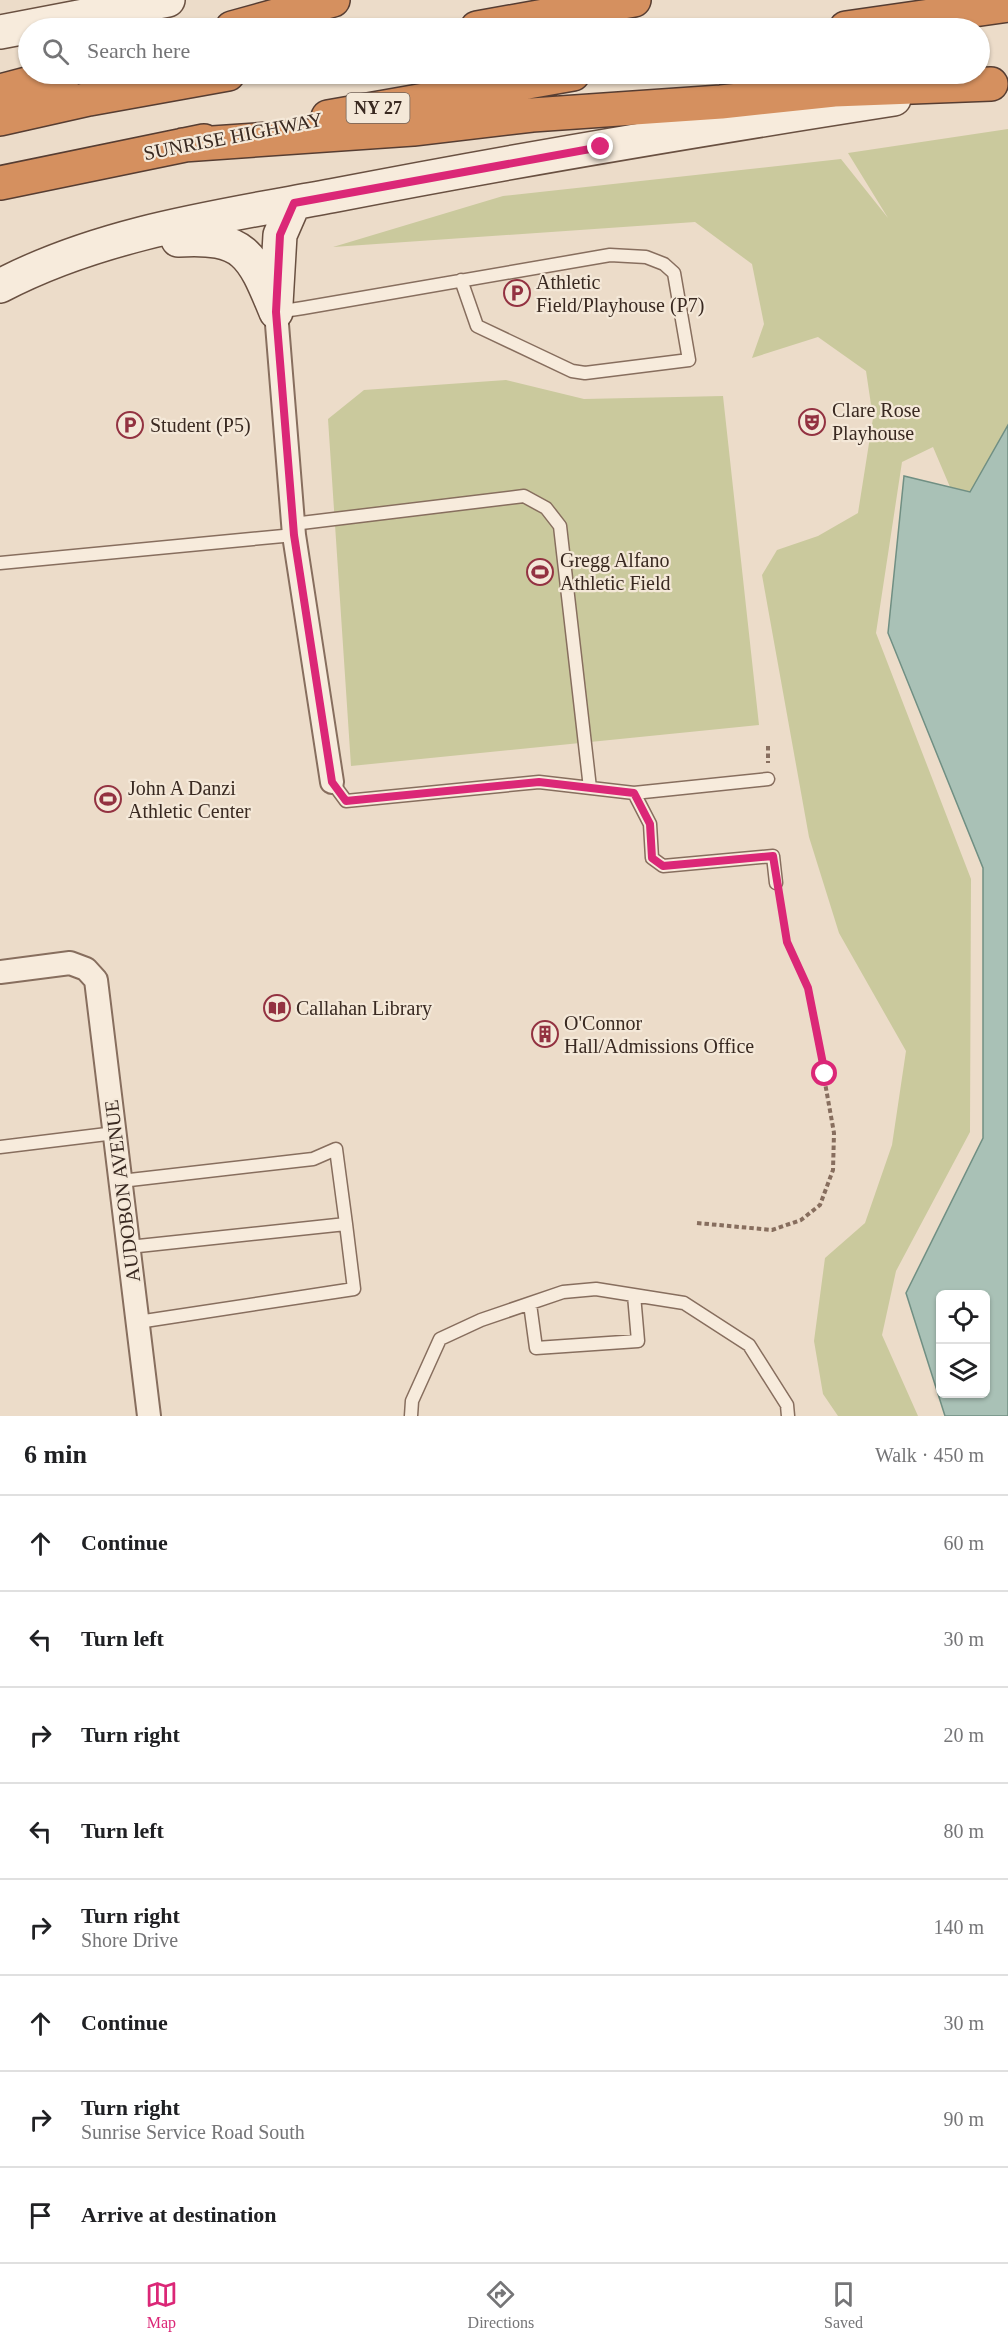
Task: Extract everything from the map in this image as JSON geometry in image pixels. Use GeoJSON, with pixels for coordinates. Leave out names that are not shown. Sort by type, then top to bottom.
{"type":"FeatureCollection","features":[{"type":"Feature","properties":{"kind":"highway"},"geometry":{"type":"LineString","coordinates":[[268,18],[333,0]]}},
{"type":"Feature","properties":{"kind":"highway"},"geometry":{"type":"LineString","coordinates":[[533,18],[634,0]]}},
{"type":"Feature","properties":{"kind":"highway"},"geometry":{"type":"LineString","coordinates":[[916,18],[1008,5]]}},
{"type":"Feature","properties":{"kind":"highway"},"geometry":{"type":"LineString","coordinates":[[0,91],[27,84]]}},
{"type":"Feature","properties":{"kind":"highway"},"geometry":{"type":"LineString","coordinates":[[0,119],[89,99],[172,84]]}},
{"type":"Feature","properties":{"kind":"highway","name":"SUNRISE HIGHWAY"},"geometry":{"type":"LineString","coordinates":[[0,183],[183,145],[518,84]]}},
{"type":"Feature","properties":{"kind":"highway"},"geometry":{"type":"LineString","coordinates":[[183,145],[413,129],[532,115],[722,102],[834,90],[975,84]]}},
{"type":"Feature","properties":{"kind":"main road"},"geometry":{"type":"LineString","coordinates":[[74,18],[168,0]]}},
{"type":"Feature","properties":{"kind":"main road"},"geometry":{"type":"LineString","coordinates":[[0,32],[18,29]]}},
{"type":"Feature","properties":{"kind":"main road"},"geometry":{"type":"LineString","coordinates":[[0,286],[51,262],[98,245],[294,203],[454,172],[752,121],[999,83]]}},
{"type":"Feature","properties":{"kind":"main road"},"geometry":{"type":"LineString","coordinates":[[276,312],[279,241],[294,203]]}},
{"type":"Feature","properties":{"kind":"main road"},"geometry":{"type":"LineString","coordinates":[[98,245],[203,238],[231,243],[243,251],[259,272],[276,312]]}},
{"type":"Feature","properties":{"kind":"street"},"geometry":{"type":"LineString","coordinates":[[276,312],[294,530],[332,782]]}},
{"type":"Feature","properties":{"kind":"street","name":"AUDOBON AVENUE"},"geometry":{"type":"LineString","coordinates":[[0,972],[70,963],[86,969],[96,980],[149,1416]]}},
{"type":"Feature","properties":{"kind":"lane"},"geometry":{"type":"LineString","coordinates":[[276,312],[461,280],[610,255],[646,257],[664,264],[674,273],[689,360],[585,373],[572,371],[477,326],[461,280]]}},
{"type":"Feature","properties":{"kind":"lane"},"geometry":{"type":"LineString","coordinates":[[0,563],[294,530],[524,496],[546,508],[560,526],[590,788]]}},
{"type":"Feature","properties":{"kind":"lane"},"geometry":{"type":"LineString","coordinates":[[332,782],[346,801],[539,782],[634,793],[768,779]]}},
{"type":"Feature","properties":{"kind":"lane"},"geometry":{"type":"LineString","coordinates":[[634,793],[650,824],[652,858],[663,866],[773,856],[776,883]]}},
{"type":"Feature","properties":{"kind":"lane"},"geometry":{"type":"LineString","coordinates":[[0,1147],[115,1133]]}},
{"type":"Feature","properties":{"kind":"lane"},"geometry":{"type":"LineString","coordinates":[[121,1181],[313,1159],[336,1149],[354,1289],[138,1322]]}},
{"type":"Feature","properties":{"kind":"lane"},"geometry":{"type":"LineString","coordinates":[[129,1247],[346,1224]]}},
{"type":"Feature","properties":{"kind":"lane"},"geometry":{"type":"LineString","coordinates":[[411,1416],[412,1401],[440,1339],[481,1320],[563,1292],[596,1289],[684,1303],[749,1345],[787,1405],[788,1416]]}},
{"type":"Feature","properties":{"kind":"lane"},"geometry":{"type":"LineString","coordinates":[[530,1304],[536,1348],[638,1341],[634,1295]]}},
{"type":"Feature","properties":{"kind":"path"},"geometry":{"type":"LineString","coordinates":[[697,1223],[772,1230],[801,1220],[820,1205],[833,1170],[834,1133],[808,988],[787,942],[776,883]]}},
{"type":"Feature","properties":{"kind":"green space"},"geometry":{"type":"Polygon","coordinates":[[[1008,129],[1008,425],[970,492],[950,487],[933,447],[902,462],[876,633],[971,879],[970,1132],[896,1271],[882,1335],[918,1416],[838,1416],[823,1394],[814,1341],[825,1258],[865,1223],[892,1145],[906,1051],[839,933],[809,837],[762,575],[777,550],[818,536],[858,513],[873,418],[866,371],[818,337],[752,358],[764,324],[752,264],[695,222],[333,247],[503,196],[841,159],[888,218],[848,153],[1008,129]]]}},
{"type":"Feature","properties":{"kind":"green space","name":"Gregg Alfano Athletic Field"},"geometry":{"type":"Polygon","coordinates":[[[506,380],[584,399],[723,396],[759,725],[351,766],[328,419],[364,390],[506,380]]]}},
{"type":"Feature","properties":{"kind":"shaded area"},"geometry":{"type":"Polygon","coordinates":[[[1008,425],[1008,1416],[945,1416],[939,1398],[990,1398],[990,1290],[936,1290],[936,1388],[906,1293],[983,1138],[983,868],[888,633],[904,476],[970,492],[1008,425]]]}},
{"type":"Feature","properties":{"kind":"place","name":"Athletic Field/Playhouse (P7)"},"geometry":{"type":"Point","coordinates":[517,293]}},
{"type":"Feature","properties":{"kind":"place","name":"Clare Rose Playhouse"},"geometry":{"type":"Point","coordinates":[812,422]}},
{"type":"Feature","properties":{"kind":"place","name":"Student (P5)"},"geometry":{"type":"Point","coordinates":[130,425]}},
{"type":"Feature","properties":{"kind":"place","name":"Gregg Alfano Athletic Field"},"geometry":{"type":"Point","coordinates":[540,572]}},
{"type":"Feature","properties":{"kind":"place","name":"John A Danzi Athletic Center"},"geometry":{"type":"Point","coordinates":[108,799]}},
{"type":"Feature","properties":{"kind":"place","name":"Callahan Library"},"geometry":{"type":"Point","coordinates":[277,1008]}},
{"type":"Feature","properties":{"kind":"place","name":"O'Connor Hall/Admissions Office"},"geometry":{"type":"Point","coordinates":[545,1034]}},
{"type":"Feature","properties":{"kind":"route"},"geometry":{"type":"LineString","coordinates":[[601,147],[294,203],[285,220],[278,248],[276,312],[293,524],[332,782],[346,801],[539,782],[634,793],[650,824],[652,858],[663,866],[773,856],[787,942],[808,988],[825,1074]]}}]}
